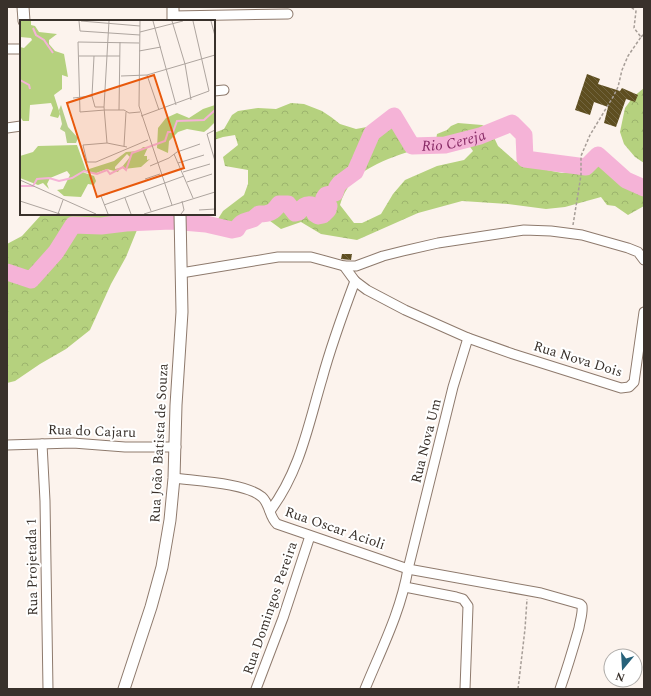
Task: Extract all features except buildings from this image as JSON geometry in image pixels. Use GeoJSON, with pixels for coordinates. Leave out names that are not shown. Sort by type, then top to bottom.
{"type":"FeatureCollection","features":[{"type":"Feature","properties":{"kind":"street"},"geometry":{"type":"LineString","coordinates":[[23,7],[24,20]]}},
{"type":"Feature","properties":{"kind":"street"},"geometry":{"type":"LineString","coordinates":[[173,15],[288,14]]}},
{"type":"Feature","properties":{"kind":"street"},"geometry":{"type":"LineString","coordinates":[[7,49],[20,49]]}},
{"type":"Feature","properties":{"kind":"street"},"geometry":{"type":"LineString","coordinates":[[215,92],[224,90]]}},
{"type":"Feature","properties":{"kind":"street"},"geometry":{"type":"LineString","coordinates":[[7,128],[20,126]]}},
{"type":"Feature","properties":{"kind":"street","name":"Rua João Batista de Souza"},"geometry":{"type":"LineString","coordinates":[[124,689],[162,568],[170,520],[176,447],[176,405],[182,312],[181,219]]}},
{"type":"Feature","properties":{"kind":"street"},"geometry":{"type":"LineString","coordinates":[[181,273],[278,257],[311,257],[344,266],[356,266],[383,256],[403,251],[524,230],[582,235],[638,252],[644,260]]}},
{"type":"Feature","properties":{"kind":"street"},"geometry":{"type":"LineString","coordinates":[[344,266],[355,281],[384,300],[468,338]]}},
{"type":"Feature","properties":{"kind":"street"},"geometry":{"type":"LineString","coordinates":[[270,511],[282,495],[303,448],[333,342],[355,281]]}},
{"type":"Feature","properties":{"kind":"street","name":"Rua Nova Dois"},"geometry":{"type":"LineString","coordinates":[[468,338],[513,354],[621,388],[626,388],[634,382],[636,375],[644,312]]}},
{"type":"Feature","properties":{"kind":"street","name":"Rua Nova Um"},"geometry":{"type":"LineString","coordinates":[[365,689],[390,629],[405,587],[408,569],[453,387],[468,338]]}},
{"type":"Feature","properties":{"kind":"street","name":"Rua do Cajaru"},"geometry":{"type":"LineString","coordinates":[[7,444],[73,443],[125,447],[176,447]]}},
{"type":"Feature","properties":{"kind":"street","name":"Rua Projetada 1"},"geometry":{"type":"LineString","coordinates":[[42,444],[45,501],[48,689]]}},
{"type":"Feature","properties":{"kind":"street","name":"Rua Oscar Acioli"},"geometry":{"type":"LineString","coordinates":[[174,478],[220,484],[250,491],[263,498],[268,506],[273,520],[277,524],[408,569],[527,591],[577,603],[582,606],[582,613],[560,689]]}},
{"type":"Feature","properties":{"kind":"street","name":"Rua Domingos Pereira"},"geometry":{"type":"LineString","coordinates":[[256,689],[287,605],[310,536]]}},
{"type":"Feature","properties":{"kind":"street"},"geometry":{"type":"LineString","coordinates":[[405,587],[456,597],[468,606],[464,689]]}},
{"type":"Feature","properties":{"kind":"path"},"geometry":{"type":"LineString","coordinates":[[631,7],[636,11],[634,28],[641,37]]}},
{"type":"Feature","properties":{"kind":"path"},"geometry":{"type":"LineString","coordinates":[[572,234],[581,175],[581,156],[590,135],[613,97],[628,56],[644,34]]}},
{"type":"Feature","properties":{"kind":"path"},"geometry":{"type":"LineString","coordinates":[[518,689],[525,629],[527,591]]}},
{"type":"Feature","properties":{"kind":"green space"},"geometry":{"type":"Polygon","coordinates":[[[644,88],[644,163],[635,157],[624,144],[620,132],[625,108],[633,97],[644,88]]]}},
{"type":"Feature","properties":{"kind":"green space"},"geometry":{"type":"Polygon","coordinates":[[[291,103],[304,104],[322,111],[340,124],[356,129],[399,121],[406,125],[414,136],[418,148],[371,167],[352,182],[345,192],[340,205],[354,223],[362,223],[381,214],[393,194],[405,180],[437,166],[464,160],[473,151],[468,144],[448,144],[436,140],[437,134],[458,123],[482,125],[490,129],[498,146],[515,161],[522,165],[562,173],[577,172],[604,161],[620,166],[644,186],[644,206],[628,215],[615,206],[607,205],[601,197],[565,207],[546,209],[508,204],[462,201],[418,213],[357,240],[321,234],[301,222],[281,229],[266,218],[249,222],[233,234],[206,228],[201,223],[209,218],[218,219],[223,211],[244,195],[248,184],[248,170],[225,166],[223,157],[238,145],[235,135],[215,140],[215,133],[224,129],[232,115],[238,111],[258,108],[276,109],[291,103]]]}},
{"type":"Feature","properties":{"kind":"green space"},"geometry":{"type":"Polygon","coordinates":[[[41,215],[138,215],[137,230],[126,257],[111,284],[90,330],[66,349],[15,381],[7,383],[7,244],[22,236],[41,215]]]}},
{"type":"Feature","properties":{"kind":"waterway","name":"Rio Cereja"},"geometry":{"type":"LineString","coordinates":[[7,272],[31,280],[56,252],[73,225],[101,226],[126,223],[171,221],[206,224],[232,230],[237,229],[241,223],[253,219],[259,214],[266,214],[270,212],[279,204],[288,204],[295,213],[299,212],[305,205],[311,205],[315,214],[318,216],[323,215],[328,210],[329,206],[324,198],[326,195],[335,193],[340,183],[355,172],[372,133],[394,116],[412,146],[445,145],[480,136],[512,123],[524,135],[525,159],[586,167],[598,155],[626,180],[644,188]]}}]}
